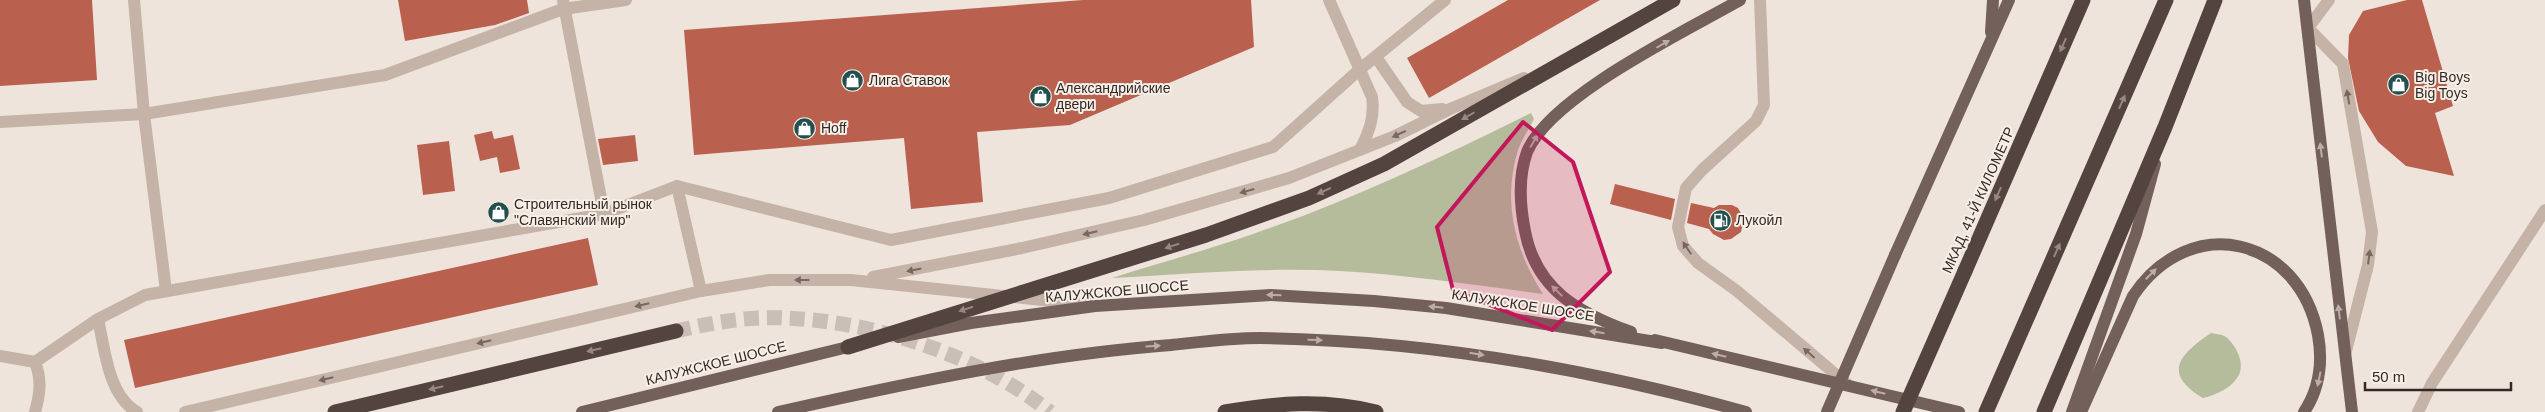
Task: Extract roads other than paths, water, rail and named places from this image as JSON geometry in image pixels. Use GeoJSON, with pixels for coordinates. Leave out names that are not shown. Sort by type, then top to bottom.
{"type":"FeatureCollection","features":[{"type":"Feature","properties":{"kind":"highway"},"geometry":{"type":"LineString","coordinates":[[848,347],[1206,235],[1309,198],[1384,164],[1673,0]]}},
{"type":"Feature","properties":{"kind":"highway","name":"МКАД, 41-Й КИЛОМЕТР"},"geometry":{"type":"LineString","coordinates":[[1903,412],[2083,0]]}},
{"type":"Feature","properties":{"kind":"highway"},"geometry":{"type":"LineString","coordinates":[[1986,412],[2166,0]]}},
{"type":"Feature","properties":{"kind":"highway"},"geometry":{"type":"LineString","coordinates":[[2044,412],[2091,306],[2215,0]]}},
{"type":"Feature","properties":{"kind":"highway"},"geometry":{"type":"LineString","coordinates":[[335,412],[676,331]]}},
{"type":"Feature","properties":{"kind":"highway"},"geometry":{"type":"LineString","coordinates":[[1225,412],[1270,405],[1312,402],[1339,404],[1376,412]]}},
{"type":"Feature","properties":{"kind":"main road"},"geometry":{"type":"LineString","coordinates":[[1740,0],[1602,80],[1567,106],[1542,128],[1527,153],[1520,185],[1522,215],[1528,248],[1538,270],[1556,291],[1577,308],[1616,326],[1662,343],[1847,384],[1959,412]]}},
{"type":"Feature","properties":{"kind":"main road"},"geometry":{"type":"LineString","coordinates":[[1991,40],[1993,0]]}},
{"type":"Feature","properties":{"kind":"main road"},"geometry":{"type":"LineString","coordinates":[[1827,412],[2009,0]]}},
{"type":"Feature","properties":{"kind":"main road"},"geometry":{"type":"LineString","coordinates":[[2304,0],[2352,412]]}},
{"type":"Feature","properties":{"kind":"main road"},"geometry":{"type":"LineString","coordinates":[[2072,412],[2136,234],[2165,127]]}},
{"type":"Feature","properties":{"kind":"main road"},"geometry":{"type":"LineString","coordinates":[[2080,412],[2138,289],[2154,270],[2183,252],[2216,244],[2233,245],[2266,256],[2293,277],[2310,304],[2321,356],[2317,388],[2304,412]]}},
{"type":"Feature","properties":{"kind":"main road","name":"КАЛУЖСКОЕ ШОССЕ"},"geometry":{"type":"LineString","coordinates":[[582,412],[848,347],[972,323],[1095,306],[1270,295],[1365,300],[1446,308],[1662,343]]}},
{"type":"Feature","properties":{"kind":"main road"},"geometry":{"type":"LineString","coordinates":[[778,412],[994,367],[1105,350],[1257,338],[1378,343],[1456,351],[1576,370],[1746,412]]}},
{"type":"Feature","properties":{"kind":"main road"},"geometry":{"type":"LineString","coordinates":[[800,412],[854,395]]}},
{"type":"Feature","properties":{"kind":"street"},"geometry":{"type":"LineString","coordinates":[[134,0],[144,114],[166,290]]}},
{"type":"Feature","properties":{"kind":"street"},"geometry":{"type":"LineString","coordinates":[[0,122],[144,114],[384,75],[563,4],[626,0]]}},
{"type":"Feature","properties":{"kind":"street"},"geometry":{"type":"LineString","coordinates":[[1329,0],[1372,97],[1374,110],[1371,127],[1360,150]]}},
{"type":"Feature","properties":{"kind":"street"},"geometry":{"type":"LineString","coordinates":[[0,356],[35,362],[98,319],[145,295],[604,214],[677,186],[891,240],[1109,198],[1273,147],[1359,70],[1444,0]]}},
{"type":"Feature","properties":{"kind":"street"},"geometry":{"type":"LineString","coordinates":[[1760,0],[1764,105],[1756,121],[1702,170],[1686,188],[1678,227],[1683,246],[1698,263],[1737,291],[1847,384]]}},
{"type":"Feature","properties":{"kind":"street"},"geometry":{"type":"LineString","coordinates":[[2329,0],[2308,28],[2343,64],[2372,232],[2368,265],[2344,355]]}},
{"type":"Feature","properties":{"kind":"street"},"geometry":{"type":"LineString","coordinates":[[563,4],[604,214]]}},
{"type":"Feature","properties":{"kind":"street"},"geometry":{"type":"LineString","coordinates":[[1376,57],[1407,102],[1421,111],[1450,109]]}},
{"type":"Feature","properties":{"kind":"street"},"geometry":{"type":"LineString","coordinates":[[851,280],[898,273],[1012,250],[1144,220],[1289,178],[1360,150],[1450,109],[1556,65]]}},
{"type":"Feature","properties":{"kind":"street"},"geometry":{"type":"LineString","coordinates":[[677,186],[701,291]]}},
{"type":"Feature","properties":{"kind":"street"},"geometry":{"type":"LineString","coordinates":[[2418,412],[2432,383],[2545,210]]}},
{"type":"Feature","properties":{"kind":"street"},"geometry":{"type":"LineString","coordinates":[[185,412],[701,291],[769,280],[851,280],[1095,306]]}},
{"type":"Feature","properties":{"kind":"street"},"geometry":{"type":"LineString","coordinates":[[98,319],[117,389],[130,408],[137,412]]}},
{"type":"Feature","properties":{"kind":"street"},"geometry":{"type":"LineString","coordinates":[[35,362],[40,373],[41,388],[35,412]]}},
{"type":"Feature","properties":{"kind":"tunnel"},"geometry":{"type":"LineString","coordinates":[[676,331],[703,325],[757,318],[785,318],[854,326],[889,334],[959,358],[992,374],[1050,412]]}},
{"type":"Feature","properties":{"kind":"place","name":"Лига Ставок"},"geometry":{"type":"Point","coordinates":[853,80]}},
{"type":"Feature","properties":{"kind":"place","name":"Big Boys Big Toys"},"geometry":{"type":"Point","coordinates":[2399,85]}},
{"type":"Feature","properties":{"kind":"place","name":"Александрийские двери"},"geometry":{"type":"Point","coordinates":[1040,96]}},
{"type":"Feature","properties":{"kind":"place","name":"Hoff"},"geometry":{"type":"Point","coordinates":[805,128]}},
{"type":"Feature","properties":{"kind":"place","name":"Строительный рынок \"Славянский мир\""},"geometry":{"type":"Point","coordinates":[498,212]}},
{"type":"Feature","properties":{"kind":"place","name":"Лукойл"},"geometry":{"type":"Point","coordinates":[1720,220]}}]}
